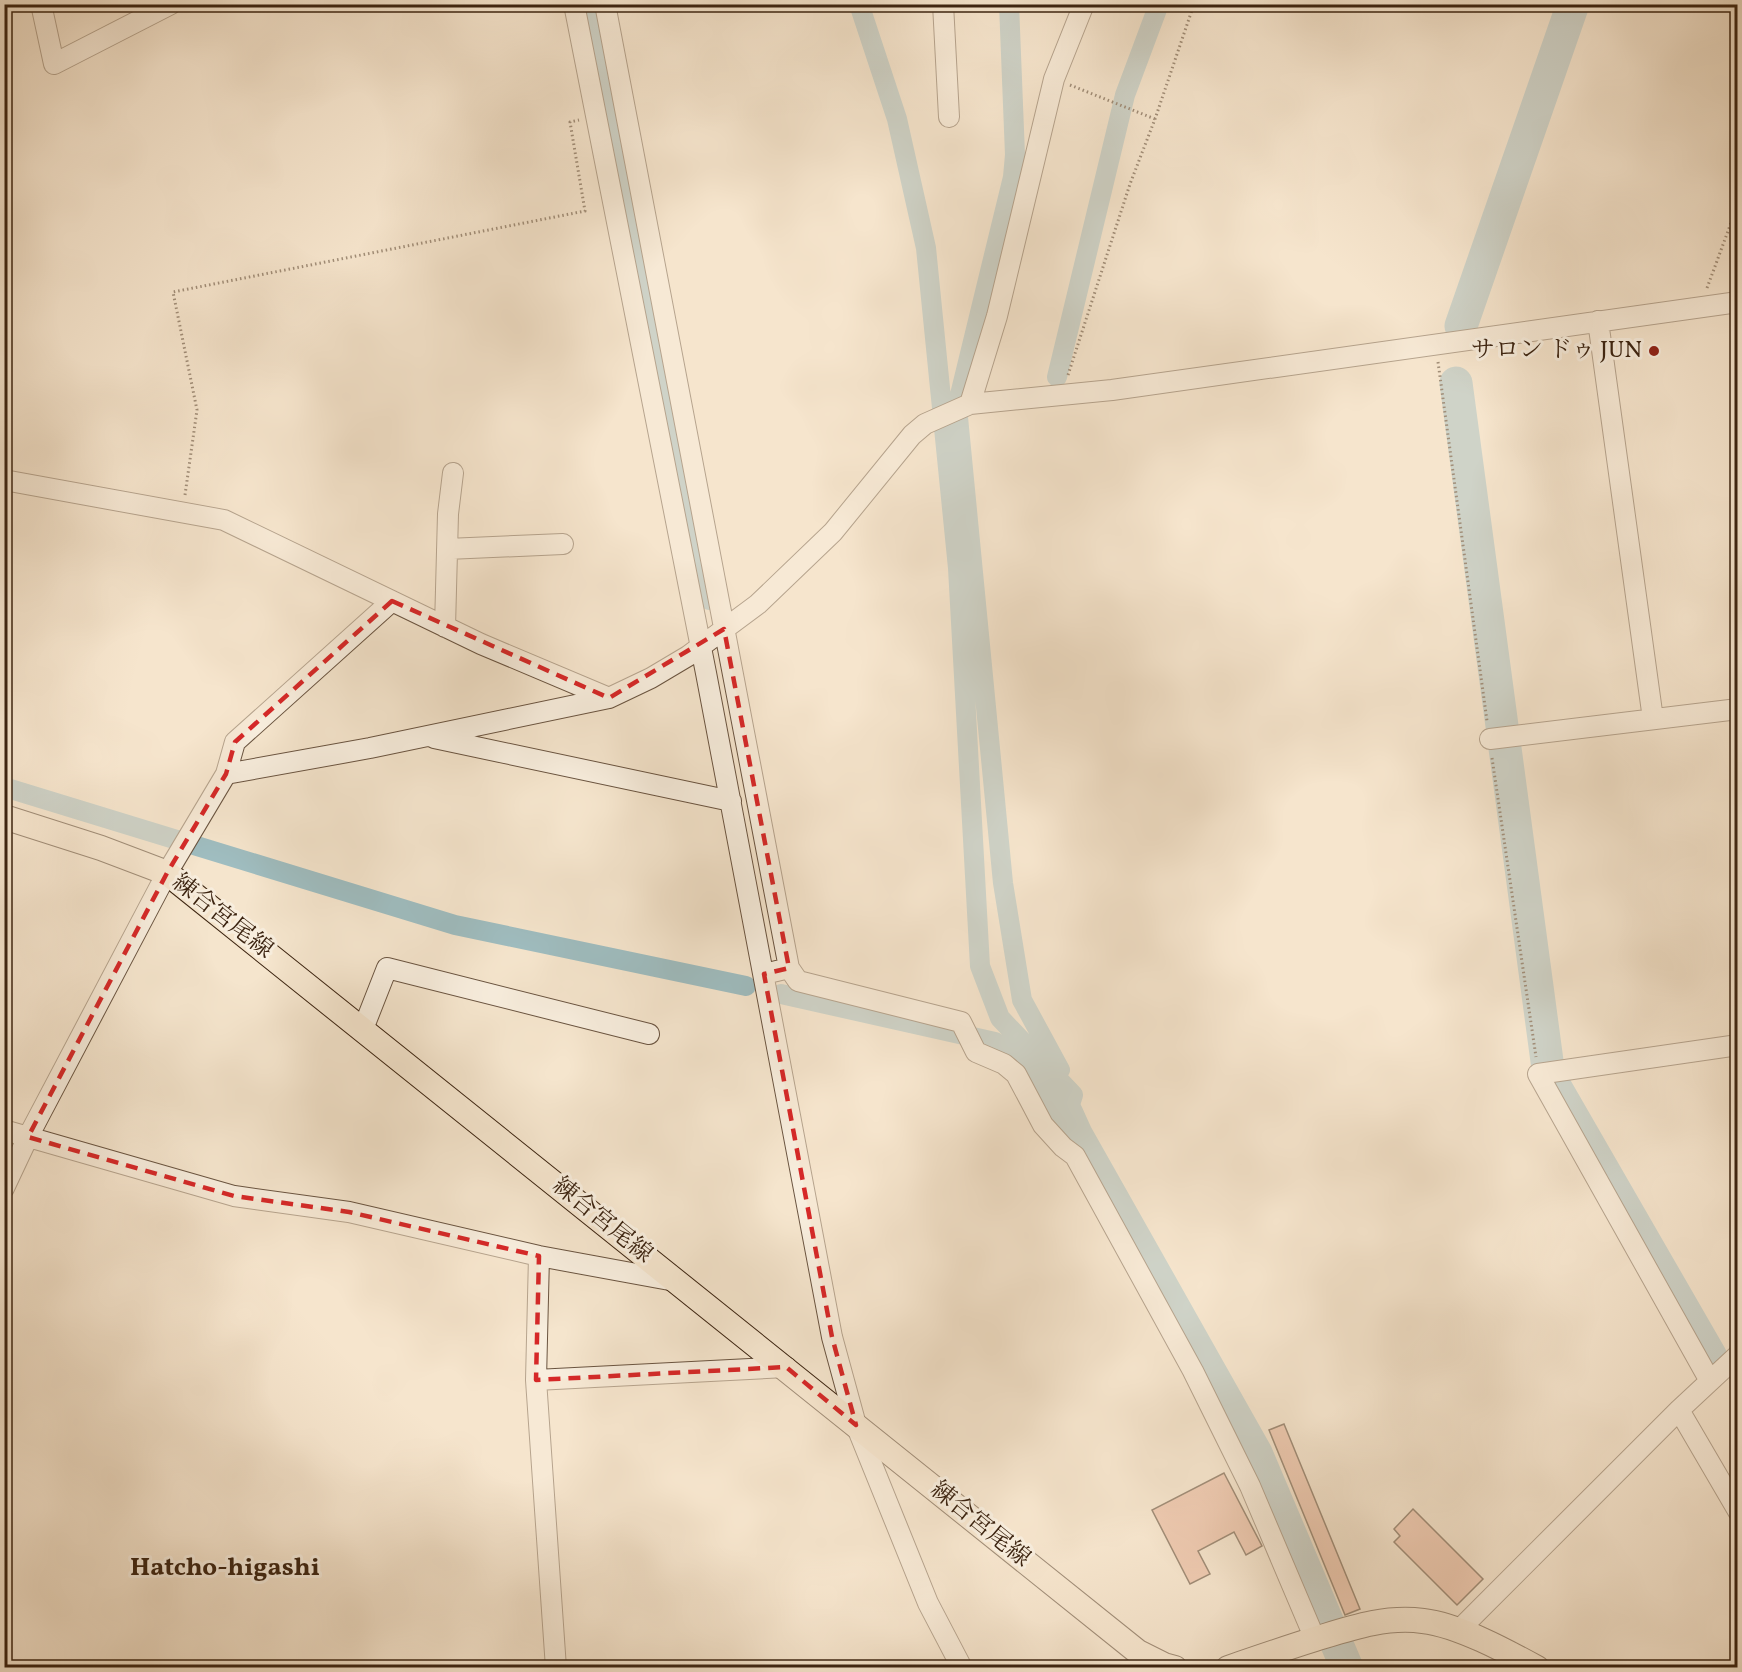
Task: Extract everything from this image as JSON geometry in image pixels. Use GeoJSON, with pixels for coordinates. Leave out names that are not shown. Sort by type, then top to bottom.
{"type":"FeatureCollection","features":[{"type":"Feature","properties":{"kind":"main road","name":"練合宮尾線"},"geometry":{"type":"LineString","coordinates":[[4,817],[101,848],[167,873],[675,1281],[786,1367],[1138,1652],[1175,1668]]}},
{"type":"Feature","properties":{"kind":"main road"},"geometry":{"type":"LineString","coordinates":[[1228,1668],[1315,1639],[1385,1620],[1424,1621],[1458,1631],[1501,1648],[1537,1668]]}},
{"type":"Feature","properties":{"kind":"street"},"geometry":{"type":"LineString","coordinates":[[41,4],[54,64],[171,4]]}},
{"type":"Feature","properties":{"kind":"street"},"geometry":{"type":"LineString","coordinates":[[574,4],[701,646],[832,1337],[856,1425],[928,1603],[962,1668]]}},
{"type":"Feature","properties":{"kind":"street"},"geometry":{"type":"LineString","coordinates":[[605,4],[789,968],[798,981],[961,1022],[976,1052],[1004,1064],[1016,1074],[1043,1125],[1063,1148],[1075,1156],[1193,1371],[1250,1486],[1315,1639]]}},
{"type":"Feature","properties":{"kind":"street"},"geometry":{"type":"LineString","coordinates":[[943,4],[949,117]]}},
{"type":"Feature","properties":{"kind":"street"},"geometry":{"type":"LineString","coordinates":[[966,406],[997,316],[1054,79],[1084,4]]}},
{"type":"Feature","properties":{"kind":"street"},"geometry":{"type":"LineString","coordinates":[[226,774],[427,736],[609,698],[651,678],[701,646],[758,604],[832,532],[912,435],[925,424],[966,406],[1061,396],[1326,358],[1436,346],[1737,302]]}},
{"type":"Feature","properties":{"kind":"street"},"geometry":{"type":"LineString","coordinates":[[1598,321],[1653,719]]}},
{"type":"Feature","properties":{"kind":"street"},"geometry":{"type":"LineString","coordinates":[[446,627],[448,514],[453,473]]}},
{"type":"Feature","properties":{"kind":"street"},"geometry":{"type":"LineString","coordinates":[[4,480],[224,520],[481,644],[609,698]]}},
{"type":"Feature","properties":{"kind":"street"},"geometry":{"type":"LineString","coordinates":[[447,549],[563,544]]}},
{"type":"Feature","properties":{"kind":"street"},"geometry":{"type":"LineString","coordinates":[[4,1188],[28,1137],[167,873],[226,774],[235,742],[392,601]]}},
{"type":"Feature","properties":{"kind":"street"},"geometry":{"type":"LineString","coordinates":[[1490,739],[1737,709]]}},
{"type":"Feature","properties":{"kind":"street"},"geometry":{"type":"LineString","coordinates":[[427,736],[731,801]]}},
{"type":"Feature","properties":{"kind":"street"},"geometry":{"type":"LineString","coordinates":[[363,1029],[387,968],[649,1034]]}},
{"type":"Feature","properties":{"kind":"street"},"geometry":{"type":"LineString","coordinates":[[764,974],[789,968]]}},
{"type":"Feature","properties":{"kind":"street"},"geometry":{"type":"LineString","coordinates":[[1710,1382],[1538,1074],[1737,1045]]}},
{"type":"Feature","properties":{"kind":"street"},"geometry":{"type":"LineString","coordinates":[[4,1130],[234,1196],[349,1212],[539,1256],[675,1281]]}},
{"type":"Feature","properties":{"kind":"street"},"geometry":{"type":"LineString","coordinates":[[539,1256],[536,1380],[556,1668]]}},
{"type":"Feature","properties":{"kind":"street"},"geometry":{"type":"LineString","coordinates":[[1458,1631],[1737,1355]]}},
{"type":"Feature","properties":{"kind":"street"},"geometry":{"type":"LineString","coordinates":[[536,1380],[786,1367]]}},
{"type":"Feature","properties":{"kind":"street"},"geometry":{"type":"LineString","coordinates":[[1679,1410],[1737,1511]]}},
{"type":"Feature","properties":{"kind":"path"},"geometry":{"type":"LineString","coordinates":[[1061,396],[1130,184],[1194,4]]}},
{"type":"Feature","properties":{"kind":"path"},"geometry":{"type":"LineString","coordinates":[[1054,79],[1155,119]]}},
{"type":"Feature","properties":{"kind":"path"},"geometry":{"type":"LineString","coordinates":[[182,512],[197,410],[173,292],[585,211],[570,122],[595,116]]}},
{"type":"Feature","properties":{"kind":"path"},"geometry":{"type":"LineString","coordinates":[[1701,307],[1737,204]]}},
{"type":"Feature","properties":{"kind":"path"},"geometry":{"type":"LineString","coordinates":[[1436,346],[1538,1074]]}},
{"type":"Feature","properties":{"kind":"highlighted area"},"geometry":{"type":"Polygon","coordinates":[[[392,601],[609,698],[724,629],[789,968],[764,974],[832,1337],[856,1425],[786,1367],[536,1380],[539,1256],[349,1212],[234,1196],[28,1137],[167,873],[226,774],[235,742],[392,601]]]}},
{"type":"Feature","properties":{"kind":"building"},"geometry":{"type":"Polygon","coordinates":[[[1284,1424],[1360,1609],[1345,1615],[1269,1430],[1284,1424]]]}},
{"type":"Feature","properties":{"kind":"building"},"geometry":{"type":"Polygon","coordinates":[[[1224,1473],[1262,1546],[1246,1555],[1234,1532],[1198,1551],[1210,1574],[1190,1584],[1152,1510],[1224,1473]]]}},
{"type":"Feature","properties":{"kind":"building"},"geometry":{"type":"Polygon","coordinates":[[[1413,1509],[1483,1579],[1457,1605],[1394,1542],[1400,1536],[1394,1529],[1413,1509]]]}},
{"type":"Feature","properties":{"kind":"waterway"},"geometry":{"type":"LineString","coordinates":[[593,4],[709,600]]}},
{"type":"Feature","properties":{"kind":"waterway"},"geometry":{"type":"LineString","coordinates":[[859,4],[897,119],[926,248],[958,568],[980,966],[1000,1018],[1073,1095],[1067,1114]]}},
{"type":"Feature","properties":{"kind":"waterway"},"geometry":{"type":"LineString","coordinates":[[1009,4],[1015,155],[1013,177],[957,407],[1003,883],[1022,1000],[1060,1070]]}},
{"type":"Feature","properties":{"kind":"waterway"},"geometry":{"type":"LineString","coordinates":[[1057,377],[1125,95],[1159,4]]}},
{"type":"Feature","properties":{"kind":"waterway"},"geometry":{"type":"LineString","coordinates":[[1461,326],[1573,4]]}},
{"type":"Feature","properties":{"kind":"waterway"},"geometry":{"type":"LineString","coordinates":[[1456,383],[1549,1076],[1711,1357]]}},
{"type":"Feature","properties":{"kind":"waterway"},"geometry":{"type":"LineString","coordinates":[[4,787],[455,925],[746,986]]}},
{"type":"Feature","properties":{"kind":"waterway"},"geometry":{"type":"LineString","coordinates":[[781,994],[995,1042],[1044,1082]]}},
{"type":"Feature","properties":{"kind":"waterway"},"geometry":{"type":"LineString","coordinates":[[1044,1082],[1067,1114],[1076,1134],[1256,1453],[1347,1668]]}},
{"type":"Feature","properties":{"kind":"place","name":"サロン ドゥ JUN"},"geometry":{"type":"Point","coordinates":[1654,351]}},
{"type":"Feature","properties":{"kind":"district","name":"Hatcho-higashi"},"geometry":{"type":"Point","coordinates":[225,1568]}}]}
